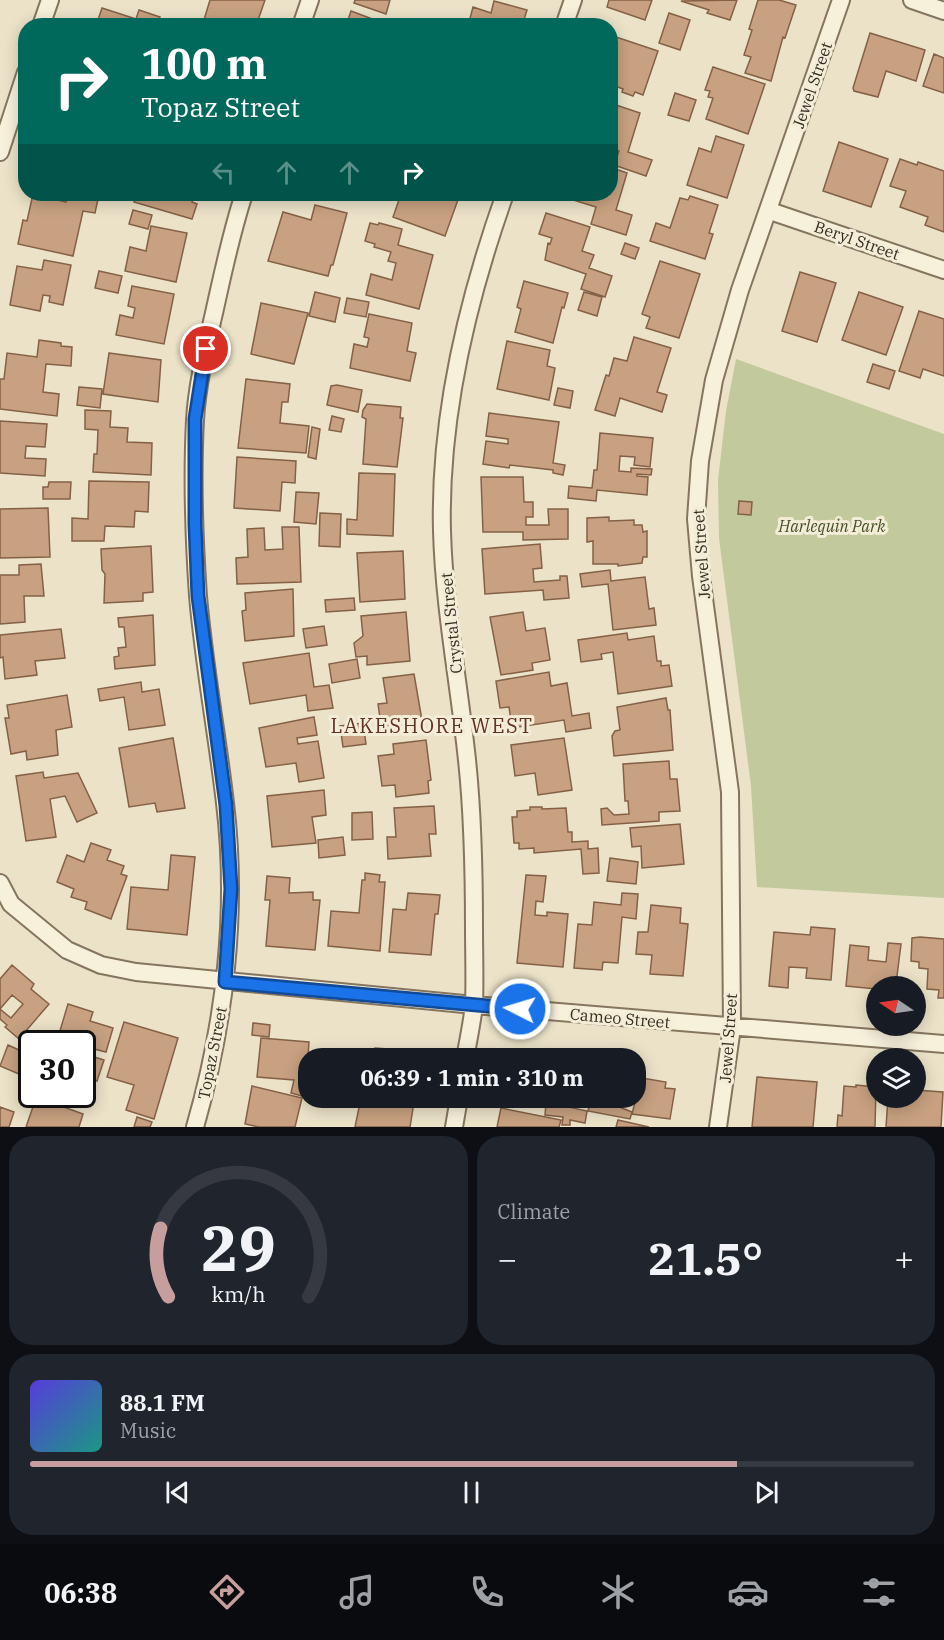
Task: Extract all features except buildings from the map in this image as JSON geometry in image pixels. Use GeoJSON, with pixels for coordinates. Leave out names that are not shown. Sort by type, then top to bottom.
{"type":"FeatureCollection","features":[{"type":"Feature","properties":{"kind":"street"},"geometry":{"type":"LineString","coordinates":[[44,18],[50,0]]}},
{"type":"Feature","properties":{"kind":"street"},"geometry":{"type":"LineString","coordinates":[[304,18],[310,0]]}},
{"type":"Feature","properties":{"kind":"street"},"geometry":{"type":"LineString","coordinates":[[567,18],[573,0]]}},
{"type":"Feature","properties":{"kind":"street","name":"Jewel Street"},"geometry":{"type":"LineString","coordinates":[[718,1127],[732,1028],[730,792],[708,637],[696,519],[700,461],[714,380],[740,290],[770,211],[841,0]]}},
{"type":"Feature","properties":{"kind":"street"},"geometry":{"type":"LineString","coordinates":[[912,0],[944,11]]}},
{"type":"Feature","properties":{"kind":"street"},"geometry":{"type":"LineString","coordinates":[[0,152],[18,97]]}},
{"type":"Feature","properties":{"kind":"street","name":"Topaz Street"},"geometry":{"type":"LineString","coordinates":[[195,1127],[208,1082],[225,982],[231,889],[226,805],[198,596],[195,419],[209,338],[233,226],[242,201]]}},
{"type":"Feature","properties":{"kind":"street","name":"Crystal Street"},"geometry":{"type":"LineString","coordinates":[[467,1048],[474,1005],[474,857],[466,753],[447,609],[442,530],[444,463],[449,411],[458,358],[480,270],[503,201]]}},
{"type":"Feature","properties":{"kind":"street","name":"Beryl Street"},"geometry":{"type":"LineString","coordinates":[[770,211],[944,270]]}},
{"type":"Feature","properties":{"kind":"street","name":"Cameo Street"},"geometry":{"type":"LineString","coordinates":[[0,883],[11,904],[67,950],[101,965],[136,972],[732,1028],[944,1044]]}},
{"type":"Feature","properties":{"kind":"street"},"geometry":{"type":"LineString","coordinates":[[454,1127],[457,1108]]}},
{"type":"Feature","properties":{"kind":"green space","name":"Harlequin Park"},"geometry":{"type":"Polygon","coordinates":[[[736,359],[944,434],[944,898],[757,887],[751,786],[719,538],[718,480],[726,411],[736,359]]]}},
{"type":"Feature","properties":{"kind":"district","name":"LAKESHORE WEST"},"geometry":{"type":"Point","coordinates":[432,726]}},
{"type":"Feature","properties":{"kind":"route"},"geometry":{"type":"LineString","coordinates":[[206,349],[195,419],[195,524],[198,596],[226,805],[231,889],[225,982],[520,1009]]}}]}
